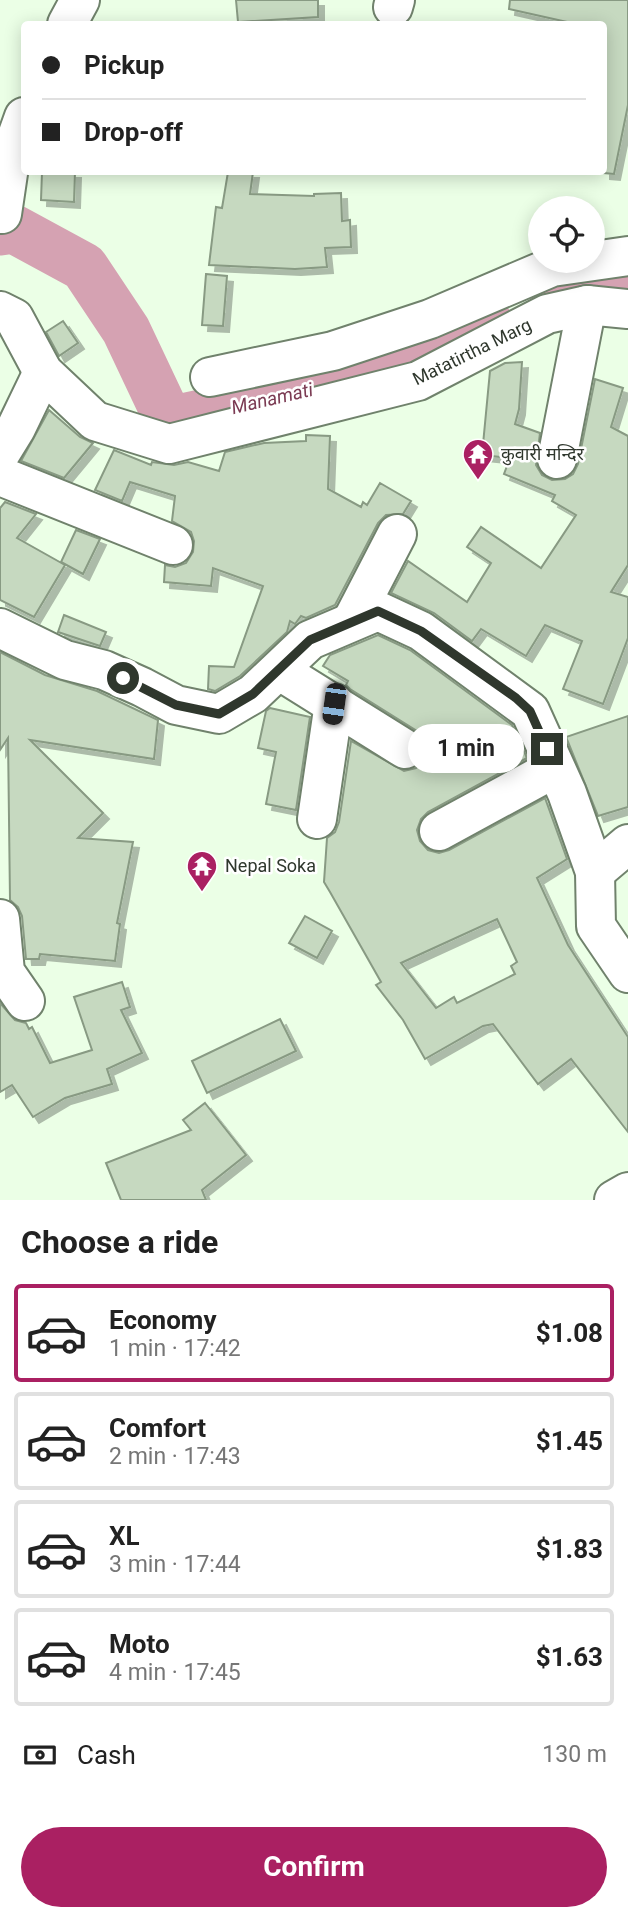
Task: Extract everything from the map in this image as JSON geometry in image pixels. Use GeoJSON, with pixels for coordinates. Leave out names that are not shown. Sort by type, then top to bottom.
{"type":"FeatureCollection","features":[{"type":"Feature","properties":{"kind":"street"},"geometry":{"type":"LineString","coordinates":[[69,21],[80,0]]}},
{"type":"Feature","properties":{"kind":"street"},"geometry":{"type":"LineString","coordinates":[[2,214],[11,153],[21,125]]}},
{"type":"Feature","properties":{"kind":"street"},"geometry":{"type":"LineString","coordinates":[[209,377],[333,351],[430,319],[552,267],[628,256]]}},
{"type":"Feature","properties":{"kind":"street"},"geometry":{"type":"LineString","coordinates":[[557,459],[587,305]]}},
{"type":"Feature","properties":{"kind":"street","name":"Matatirtha Marg"},"geometry":{"type":"LineString","coordinates":[[0,311],[14,318],[43,372],[95,421],[169,444],[418,381],[547,314],[587,305],[628,309]]}},
{"type":"Feature","properties":{"kind":"street"},"geometry":{"type":"LineString","coordinates":[[0,454],[43,372]]}},
{"type":"Feature","properties":{"kind":"street"},"geometry":{"type":"LineString","coordinates":[[0,475],[173,545]]}},
{"type":"Feature","properties":{"kind":"street"},"geometry":{"type":"LineString","coordinates":[[353,619],[397,534]]}},
{"type":"Feature","properties":{"kind":"street"},"geometry":{"type":"LineString","coordinates":[[0,628],[65,660],[104,670],[176,705],[219,714],[253,694],[310,640],[353,619],[378,611],[421,631],[516,698],[530,711],[595,872],[596,926],[628,973]]}},
{"type":"Feature","properties":{"kind":"street"},"geometry":{"type":"LineString","coordinates":[[280,671],[405,749]]}},
{"type":"Feature","properties":{"kind":"street"},"geometry":{"type":"LineString","coordinates":[[317,819],[334,704]]}},
{"type":"Feature","properties":{"kind":"street"},"geometry":{"type":"LineString","coordinates":[[439,831],[555,768]]}},
{"type":"Feature","properties":{"kind":"street"},"geometry":{"type":"LineString","coordinates":[[595,872],[628,844]]}},
{"type":"Feature","properties":{"kind":"street"},"geometry":{"type":"LineString","coordinates":[[0,919],[5,972],[25,1000]]}},
{"type":"Feature","properties":{"kind":"street"},"geometry":{"type":"LineString","coordinates":[[614,1200],[628,1192]]}},
{"type":"Feature","properties":{"kind":"building"},"geometry":{"type":"Polygon","coordinates":[[[236,0],[318,0],[318,17],[238,21],[236,0]]]}},
{"type":"Feature","properties":{"kind":"building"},"geometry":{"type":"Polygon","coordinates":[[[510,0],[628,0],[628,105],[614,174],[607,173],[607,21],[563,21],[509,9],[510,0]]]}},
{"type":"Feature","properties":{"kind":"building"},"geometry":{"type":"Polygon","coordinates":[[[42,175],[75,175],[74,202],[41,200],[42,175]]]}},
{"type":"Feature","properties":{"kind":"building"},"geometry":{"type":"Polygon","coordinates":[[[228,175],[253,175],[250,194],[314,196],[341,193],[342,221],[350,220],[351,247],[325,248],[327,267],[295,269],[209,265],[216,207],[222,208],[228,175]]]}},
{"type":"Feature","properties":{"kind":"building"},"geometry":{"type":"Polygon","coordinates":[[[206,274],[227,276],[223,326],[202,325],[206,274]]]}},
{"type":"Feature","properties":{"kind":"building"},"geometry":{"type":"Polygon","coordinates":[[[63,321],[78,343],[59,356],[46,332],[63,321]]]}},
{"type":"Feature","properties":{"kind":"building"},"geometry":{"type":"Polygon","coordinates":[[[522,362],[519,409],[515,424],[540,433],[536,465],[542,475],[552,480],[565,479],[573,474],[578,464],[595,379],[623,388],[611,427],[628,436],[628,565],[611,592],[628,597],[628,638],[603,704],[563,689],[582,641],[545,625],[526,656],[481,629],[472,641],[434,613],[391,593],[408,561],[467,602],[491,563],[467,547],[481,527],[541,568],[576,515],[552,501],[555,495],[504,474],[510,458],[482,455],[490,371],[505,363],[522,362]]]}},
{"type":"Feature","properties":{"kind":"building"},"geometry":{"type":"Polygon","coordinates":[[[49,410],[80,437],[93,443],[64,478],[21,461],[49,410]]]}},
{"type":"Feature","properties":{"kind":"building"},"geometry":{"type":"Polygon","coordinates":[[[306,435],[330,436],[328,489],[361,507],[363,502],[367,505],[380,483],[411,501],[403,514],[386,515],[378,523],[335,605],[306,618],[301,616],[295,624],[290,621],[287,632],[240,676],[215,691],[208,689],[209,666],[234,667],[263,586],[213,568],[211,586],[164,582],[165,565],[175,567],[186,563],[193,552],[191,532],[172,521],[175,496],[130,482],[122,501],[95,490],[114,450],[151,465],[152,462],[174,465],[188,462],[219,471],[225,452],[264,443],[306,441],[306,435]]]}},
{"type":"Feature","properties":{"kind":"building"},"geometry":{"type":"Polygon","coordinates":[[[5,502],[36,514],[17,538],[65,565],[34,617],[0,600],[0,508],[5,502]]]}},
{"type":"Feature","properties":{"kind":"building"},"geometry":{"type":"Polygon","coordinates":[[[76,530],[100,539],[83,574],[61,562],[76,530]]]}},
{"type":"Feature","properties":{"kind":"building"},"geometry":{"type":"Polygon","coordinates":[[[64,615],[106,632],[100,646],[58,632],[64,615]]]}},
{"type":"Feature","properties":{"kind":"building"},"geometry":{"type":"Polygon","coordinates":[[[378,635],[410,650],[512,725],[527,758],[428,812],[421,819],[417,830],[420,841],[428,850],[439,853],[449,850],[545,798],[567,859],[537,878],[568,945],[628,1037],[628,1132],[571,1059],[538,1084],[493,1024],[483,1026],[425,1059],[403,1020],[376,985],[381,982],[324,882],[327,838],[335,832],[339,822],[351,741],[404,771],[416,768],[424,760],[427,750],[425,739],[417,731],[350,689],[346,685],[348,681],[323,666],[330,655],[378,635]],[[497,919],[401,963],[436,1008],[454,997],[457,1003],[515,974],[511,966],[517,962],[497,919]]]}},
{"type":"Feature","properties":{"kind":"building"},"geometry":{"type":"Polygon","coordinates":[[[0,652],[45,675],[97,691],[158,720],[154,759],[30,740],[103,813],[78,838],[133,842],[117,923],[120,924],[115,961],[40,954],[39,959],[26,959],[22,916],[18,907],[10,900],[8,738],[0,750],[0,652]]]}},
{"type":"Feature","properties":{"kind":"building"},"geometry":{"type":"Polygon","coordinates":[[[270,708],[310,717],[296,810],[266,804],[276,752],[258,748],[266,711],[270,708]]]}},
{"type":"Feature","properties":{"kind":"building"},"geometry":{"type":"Polygon","coordinates":[[[628,716],[628,807],[598,816],[566,737],[628,716]]]}},
{"type":"Feature","properties":{"kind":"building"},"geometry":{"type":"Polygon","coordinates":[[[305,916],[332,931],[317,958],[289,943],[305,916]]]}},
{"type":"Feature","properties":{"kind":"building"},"geometry":{"type":"Polygon","coordinates":[[[122,982],[130,1007],[121,1010],[142,1053],[107,1069],[112,1084],[65,1098],[33,1117],[12,1085],[0,1092],[0,1003],[15,1020],[26,1023],[29,1029],[32,1027],[50,1063],[92,1050],[74,997],[122,982]]]}},
{"type":"Feature","properties":{"kind":"building"},"geometry":{"type":"Polygon","coordinates":[[[280,1019],[296,1051],[207,1093],[192,1061],[280,1019]]]}},
{"type":"Feature","properties":{"kind":"building"},"geometry":{"type":"Polygon","coordinates":[[[205,1103],[246,1155],[202,1190],[206,1200],[121,1200],[106,1163],[191,1130],[183,1120],[205,1103]]]}},
{"type":"Feature","properties":{"kind":"waterway","name":"Manamati"},"geometry":{"type":"LineString","coordinates":[[0,231],[14,229],[84,267],[126,330],[169,421],[374,372],[454,344],[492,327]]}},
{"type":"Feature","properties":{"kind":"waterway","name":"Manamati"},"geometry":{"type":"LineString","coordinates":[[555,298],[563,294],[628,288]]}},
{"type":"Feature","properties":{"kind":"place","name":"कुवारी मन्दिर"},"geometry":{"type":"Point","coordinates":[478,481]}},
{"type":"Feature","properties":{"kind":"place","name":"Nepal Soka"},"geometry":{"type":"Point","coordinates":[202,893]}},
{"type":"Feature","properties":{"kind":"route"},"geometry":{"type":"LineString","coordinates":[[123,678],[176,705],[219,714],[253,694],[310,640],[353,619],[378,611],[421,631],[516,698],[530,711],[547,749]]}}]}
